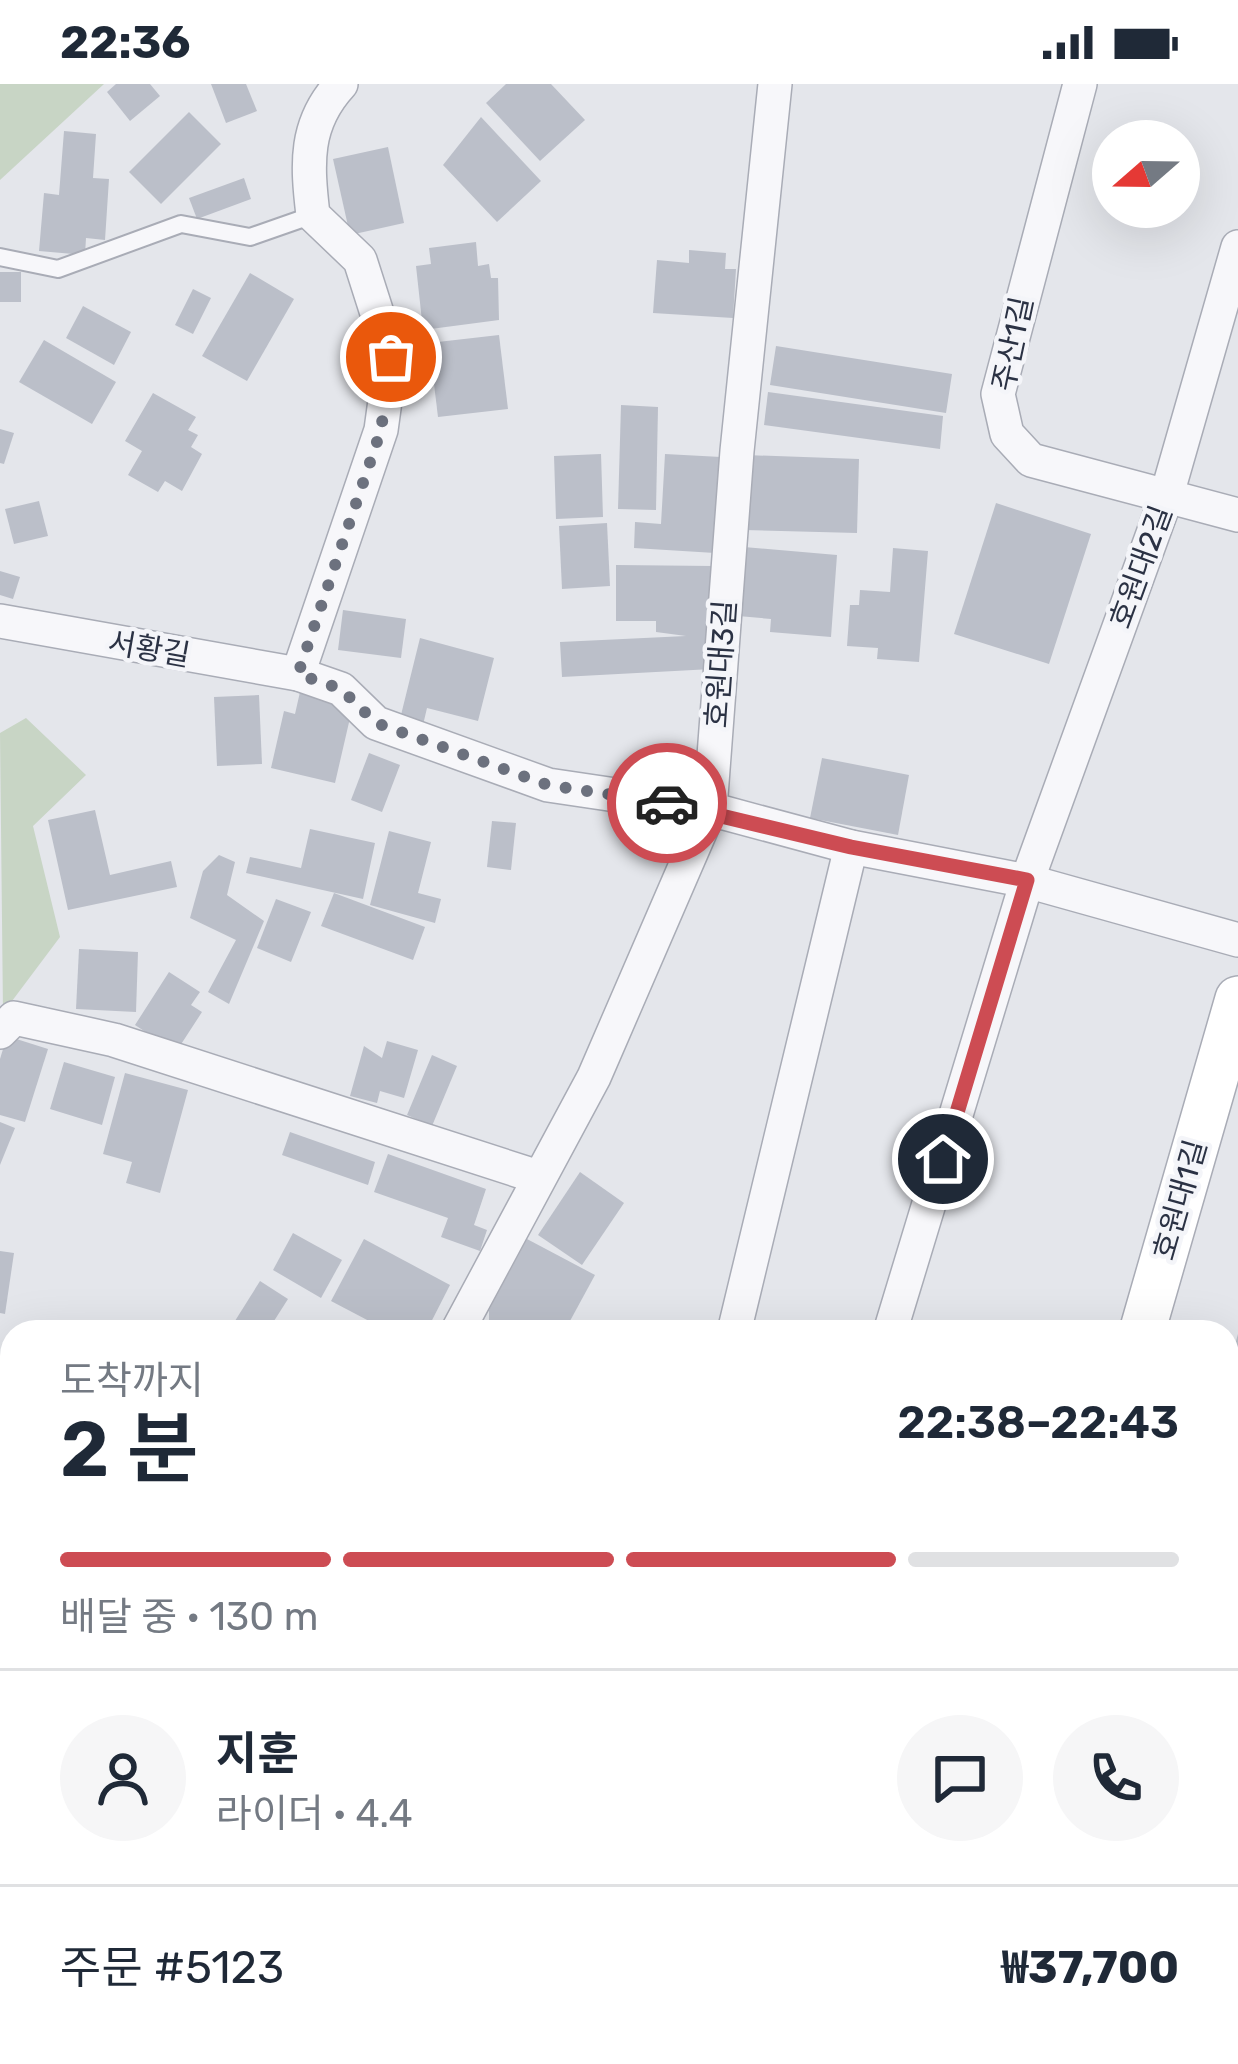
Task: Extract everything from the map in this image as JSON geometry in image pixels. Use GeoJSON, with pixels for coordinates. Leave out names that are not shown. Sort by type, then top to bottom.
{"type":"FeatureCollection","features":[{"type":"Feature","properties":{"kind":"street"},"geometry":{"type":"LineString","coordinates":[[298,674],[381,430],[391,357],[360,260],[313,215],[306,153],[322,105],[341,84]]}},
{"type":"Feature","properties":{"kind":"street","name":"호원대3길"},"geometry":{"type":"LineString","coordinates":[[463,1320],[594,1077],[710,809],[736,452],[775,84]]}},
{"type":"Feature","properties":{"kind":"street","name":"주산1길"},"geometry":{"type":"LineString","coordinates":[[1080,84],[998,394],[1007,434],[1030,460],[1238,515]]}},
{"type":"Feature","properties":{"kind":"street","name":"호원대2길"},"geometry":{"type":"LineString","coordinates":[[894,1320],[1027,880],[1166,498],[1238,247]]}},
{"type":"Feature","properties":{"kind":"street","name":"서황길"},"geometry":{"type":"LineString","coordinates":[[0,621],[298,674],[341,689],[376,723],[548,785],[710,809]]}},
{"type":"Feature","properties":{"kind":"street"},"geometry":{"type":"LineString","coordinates":[[710,809],[851,847],[1027,880],[1238,940]]}},
{"type":"Feature","properties":{"kind":"street"},"geometry":{"type":"LineString","coordinates":[[737,1320],[851,847]]}},
{"type":"Feature","properties":{"kind":"street","name":"호원대1길"},"geometry":{"type":"LineString","coordinates":[[1145,1320],[1238,999]]}},
{"type":"Feature","properties":{"kind":"street"},"geometry":{"type":"LineString","coordinates":[[0,1032],[14,1018],[114,1040],[538,1177]]}},
{"type":"Feature","properties":{"kind":"lane"},"geometry":{"type":"LineString","coordinates":[[0,257],[58,269],[181,224],[250,237],[313,215]]}},
{"type":"Feature","properties":{"kind":"green space"},"geometry":{"type":"Polygon","coordinates":[[[0,84],[104,84],[0,180],[0,84]]]}},
{"type":"Feature","properties":{"kind":"green space"},"geometry":{"type":"Polygon","coordinates":[[[26,718],[86,775],[33,826],[60,937],[3,1013],[0,733],[26,718]]]}},
{"type":"Feature","properties":{"kind":"building"},"geometry":{"type":"Polygon","coordinates":[[[116,84],[150,84],[160,96],[130,121],[107,92],[116,84]]]}},
{"type":"Feature","properties":{"kind":"building"},"geometry":{"type":"Polygon","coordinates":[[[211,84],[246,84],[257,111],[226,123],[211,84]]]}},
{"type":"Feature","properties":{"kind":"building"},"geometry":{"type":"Polygon","coordinates":[[[506,84],[551,84],[585,120],[540,161],[486,103],[506,84]]]}},
{"type":"Feature","properties":{"kind":"building"},"geometry":{"type":"Polygon","coordinates":[[[189,112],[221,144],[161,204],[129,172],[189,112]]]}},
{"type":"Feature","properties":{"kind":"building"},"geometry":{"type":"Polygon","coordinates":[[[481,117],[541,181],[497,222],[443,165],[481,117]]]}},
{"type":"Feature","properties":{"kind":"building"},"geometry":{"type":"Polygon","coordinates":[[[64,131],[96,134],[93,178],[109,179],[105,240],[86,238],[85,255],[39,251],[44,193],[59,195],[64,131]]]}},
{"type":"Feature","properties":{"kind":"building"},"geometry":{"type":"Polygon","coordinates":[[[388,147],[404,223],[350,235],[333,159],[388,147]]]}},
{"type":"Feature","properties":{"kind":"building"},"geometry":{"type":"Polygon","coordinates":[[[244,178],[251,199],[197,219],[189,198],[244,178]]]}},
{"type":"Feature","properties":{"kind":"building"},"geometry":{"type":"Polygon","coordinates":[[[476,242],[478,266],[489,264],[491,278],[498,278],[499,320],[423,330],[416,266],[431,264],[429,248],[476,242]]]}},
{"type":"Feature","properties":{"kind":"building"},"geometry":{"type":"Polygon","coordinates":[[[689,250],[726,253],[725,269],[736,269],[733,318],[653,313],[657,260],[689,263],[689,250]]]}},
{"type":"Feature","properties":{"kind":"building"},"geometry":{"type":"Polygon","coordinates":[[[0,272],[21,272],[21,302],[0,302],[0,272]]]}},
{"type":"Feature","properties":{"kind":"building"},"geometry":{"type":"Polygon","coordinates":[[[250,273],[294,299],[247,381],[202,356],[250,273]]]}},
{"type":"Feature","properties":{"kind":"building"},"geometry":{"type":"Polygon","coordinates":[[[193,289],[211,298],[193,334],[175,325],[193,289]]]}},
{"type":"Feature","properties":{"kind":"building"},"geometry":{"type":"Polygon","coordinates":[[[83,306],[131,332],[114,365],[66,338],[83,306]]]}},
{"type":"Feature","properties":{"kind":"building"},"geometry":{"type":"Polygon","coordinates":[[[499,335],[508,409],[438,417],[429,343],[499,335]]]}},
{"type":"Feature","properties":{"kind":"building"},"geometry":{"type":"Polygon","coordinates":[[[44,340],[116,382],[92,424],[19,382],[44,340]]]}},
{"type":"Feature","properties":{"kind":"building"},"geometry":{"type":"Polygon","coordinates":[[[776,346],[952,374],[946,413],[770,385],[776,346]]]}},
{"type":"Feature","properties":{"kind":"building"},"geometry":{"type":"Polygon","coordinates":[[[768,392],[943,416],[940,449],[764,425],[768,392]]]}},
{"type":"Feature","properties":{"kind":"building"},"geometry":{"type":"Polygon","coordinates":[[[153,393],[196,417],[188,430],[198,435],[191,447],[202,454],[182,491],[165,481],[158,492],[128,475],[142,451],[125,441],[153,393]]]}},
{"type":"Feature","properties":{"kind":"building"},"geometry":{"type":"Polygon","coordinates":[[[621,405],[658,407],[656,510],[618,509],[621,405]]]}},
{"type":"Feature","properties":{"kind":"building"},"geometry":{"type":"Polygon","coordinates":[[[0,429],[14,433],[4,464],[0,463],[0,429]]]}},
{"type":"Feature","properties":{"kind":"building"},"geometry":{"type":"Polygon","coordinates":[[[601,454],[603,517],[556,519],[554,456],[601,454]]]}},
{"type":"Feature","properties":{"kind":"building"},"geometry":{"type":"Polygon","coordinates":[[[665,454],[721,457],[715,553],[634,548],[635,522],[661,524],[665,454]]]}},
{"type":"Feature","properties":{"kind":"building"},"geometry":{"type":"Polygon","coordinates":[[[746,455],[859,459],[857,533],[744,530],[746,455]]]}},
{"type":"Feature","properties":{"kind":"building"},"geometry":{"type":"Polygon","coordinates":[[[39,501],[48,536],[14,544],[5,509],[39,501]]]}},
{"type":"Feature","properties":{"kind":"building"},"geometry":{"type":"Polygon","coordinates":[[[996,503],[1091,534],[1049,664],[954,634],[996,503]]]}},
{"type":"Feature","properties":{"kind":"building"},"geometry":{"type":"Polygon","coordinates":[[[607,523],[610,586],[562,589],[559,526],[607,523]]]}},
{"type":"Feature","properties":{"kind":"building"},"geometry":{"type":"Polygon","coordinates":[[[744,547],[837,555],[831,637],[770,632],[771,619],[738,616],[744,547]]]}},
{"type":"Feature","properties":{"kind":"building"},"geometry":{"type":"Polygon","coordinates":[[[893,548],[928,551],[919,662],[877,659],[878,648],[847,646],[850,605],[859,605],[860,590],[890,592],[893,548]]]}},
{"type":"Feature","properties":{"kind":"building"},"geometry":{"type":"Polygon","coordinates":[[[616,565],[713,566],[712,669],[562,677],[560,642],[686,636],[656,632],[656,621],[616,621],[616,565]]]}},
{"type":"Feature","properties":{"kind":"building"},"geometry":{"type":"Polygon","coordinates":[[[0,571],[20,577],[13,599],[0,595],[0,571]]]}},
{"type":"Feature","properties":{"kind":"building"},"geometry":{"type":"Polygon","coordinates":[[[343,610],[406,619],[401,658],[338,650],[343,610]]]}},
{"type":"Feature","properties":{"kind":"building"},"geometry":{"type":"Polygon","coordinates":[[[420,638],[494,658],[478,721],[427,708],[423,725],[400,719],[420,638]]]}},
{"type":"Feature","properties":{"kind":"building"},"geometry":{"type":"Polygon","coordinates":[[[300,692],[353,705],[335,783],[271,768],[284,711],[295,714],[300,692]]]}},
{"type":"Feature","properties":{"kind":"building"},"geometry":{"type":"Polygon","coordinates":[[[259,695],[262,764],[217,766],[214,697],[259,695]]]}},
{"type":"Feature","properties":{"kind":"building"},"geometry":{"type":"Polygon","coordinates":[[[369,753],[400,765],[382,812],[351,800],[369,753]]]}},
{"type":"Feature","properties":{"kind":"building"},"geometry":{"type":"Polygon","coordinates":[[[822,758],[909,775],[898,835],[810,818],[822,758]]]}},
{"type":"Feature","properties":{"kind":"building"},"geometry":{"type":"Polygon","coordinates":[[[95,810],[110,875],[171,861],[177,887],[68,910],[48,820],[95,810]]]}},
{"type":"Feature","properties":{"kind":"building"},"geometry":{"type":"Polygon","coordinates":[[[492,821],[516,823],[511,870],[487,867],[492,821]]]}},
{"type":"Feature","properties":{"kind":"building"},"geometry":{"type":"Polygon","coordinates":[[[310,829],[375,843],[363,899],[246,873],[250,857],[301,868],[310,829]]]}},
{"type":"Feature","properties":{"kind":"building"},"geometry":{"type":"Polygon","coordinates":[[[389,831],[431,842],[418,893],[441,899],[435,923],[370,905],[389,831]]]}},
{"type":"Feature","properties":{"kind":"building"},"geometry":{"type":"Polygon","coordinates":[[[219,855],[235,862],[227,895],[264,921],[229,1004],[208,992],[236,940],[190,918],[203,871],[219,855]]]}},
{"type":"Feature","properties":{"kind":"building"},"geometry":{"type":"Polygon","coordinates":[[[334,893],[425,927],[413,960],[321,926],[334,893]]]}},
{"type":"Feature","properties":{"kind":"building"},"geometry":{"type":"Polygon","coordinates":[[[276,899],[311,912],[291,962],[257,948],[276,899]]]}},
{"type":"Feature","properties":{"kind":"building"},"geometry":{"type":"Polygon","coordinates":[[[79,949],[138,952],[136,1012],[76,1009],[79,949]]]}},
{"type":"Feature","properties":{"kind":"building"},"geometry":{"type":"Polygon","coordinates":[[[169,972],[200,992],[191,1005],[202,1012],[176,1052],[135,1025],[169,972]]]}},
{"type":"Feature","properties":{"kind":"building"},"geometry":{"type":"Polygon","coordinates":[[[7,1036],[48,1049],[25,1122],[0,1115],[0,1059],[7,1036]]]}},
{"type":"Feature","properties":{"kind":"building"},"geometry":{"type":"Polygon","coordinates":[[[387,1041],[418,1050],[404,1098],[380,1091],[377,1103],[350,1096],[364,1046],[382,1058],[387,1041]]]}},
{"type":"Feature","properties":{"kind":"building"},"geometry":{"type":"Polygon","coordinates":[[[432,1055],[457,1066],[432,1126],[407,1115],[432,1055]]]}},
{"type":"Feature","properties":{"kind":"building"},"geometry":{"type":"Polygon","coordinates":[[[64,1062],[115,1077],[102,1125],[50,1109],[64,1062]]]}},
{"type":"Feature","properties":{"kind":"building"},"geometry":{"type":"Polygon","coordinates":[[[125,1073],[188,1090],[160,1193],[126,1183],[132,1162],[103,1154],[125,1073]]]}},
{"type":"Feature","properties":{"kind":"building"},"geometry":{"type":"Polygon","coordinates":[[[0,1122],[15,1128],[0,1165],[0,1122]]]}},
{"type":"Feature","properties":{"kind":"building"},"geometry":{"type":"Polygon","coordinates":[[[290,1132],[375,1162],[368,1185],[282,1155],[290,1132]]]}},
{"type":"Feature","properties":{"kind":"building"},"geometry":{"type":"Polygon","coordinates":[[[388,1154],[486,1189],[474,1225],[487,1230],[480,1251],[441,1237],[448,1218],[374,1192],[388,1154]]]}},
{"type":"Feature","properties":{"kind":"building"},"geometry":{"type":"Polygon","coordinates":[[[580,1172],[624,1203],[582,1265],[538,1235],[580,1172]]]}},
{"type":"Feature","properties":{"kind":"building"},"geometry":{"type":"Polygon","coordinates":[[[293,1233],[342,1260],[321,1298],[273,1270],[293,1233]]]}},
{"type":"Feature","properties":{"kind":"building"},"geometry":{"type":"Polygon","coordinates":[[[364,1239],[450,1285],[432,1320],[367,1320],[331,1301],[364,1239]]]}},
{"type":"Feature","properties":{"kind":"building"},"geometry":{"type":"Polygon","coordinates":[[[527,1239],[595,1275],[571,1320],[489,1320],[489,1310],[527,1239]]]}},
{"type":"Feature","properties":{"kind":"building"},"geometry":{"type":"Polygon","coordinates":[[[0,1251],[14,1253],[5,1314],[0,1313],[0,1251]]]}},
{"type":"Feature","properties":{"kind":"building"},"geometry":{"type":"Polygon","coordinates":[[[260,1281],[288,1299],[275,1320],[236,1320],[260,1281]]]}},
{"type":"Feature","properties":{"kind":"way so far"},"geometry":{"type":"LineString","coordinates":[[391,357],[381,430],[298,674],[341,689],[376,723],[548,785],[667,803]]}},
{"type":"Feature","properties":{"kind":"route"},"geometry":{"type":"LineString","coordinates":[[667,803],[710,809],[851,847],[1027,880],[943,1159]]}}]}
